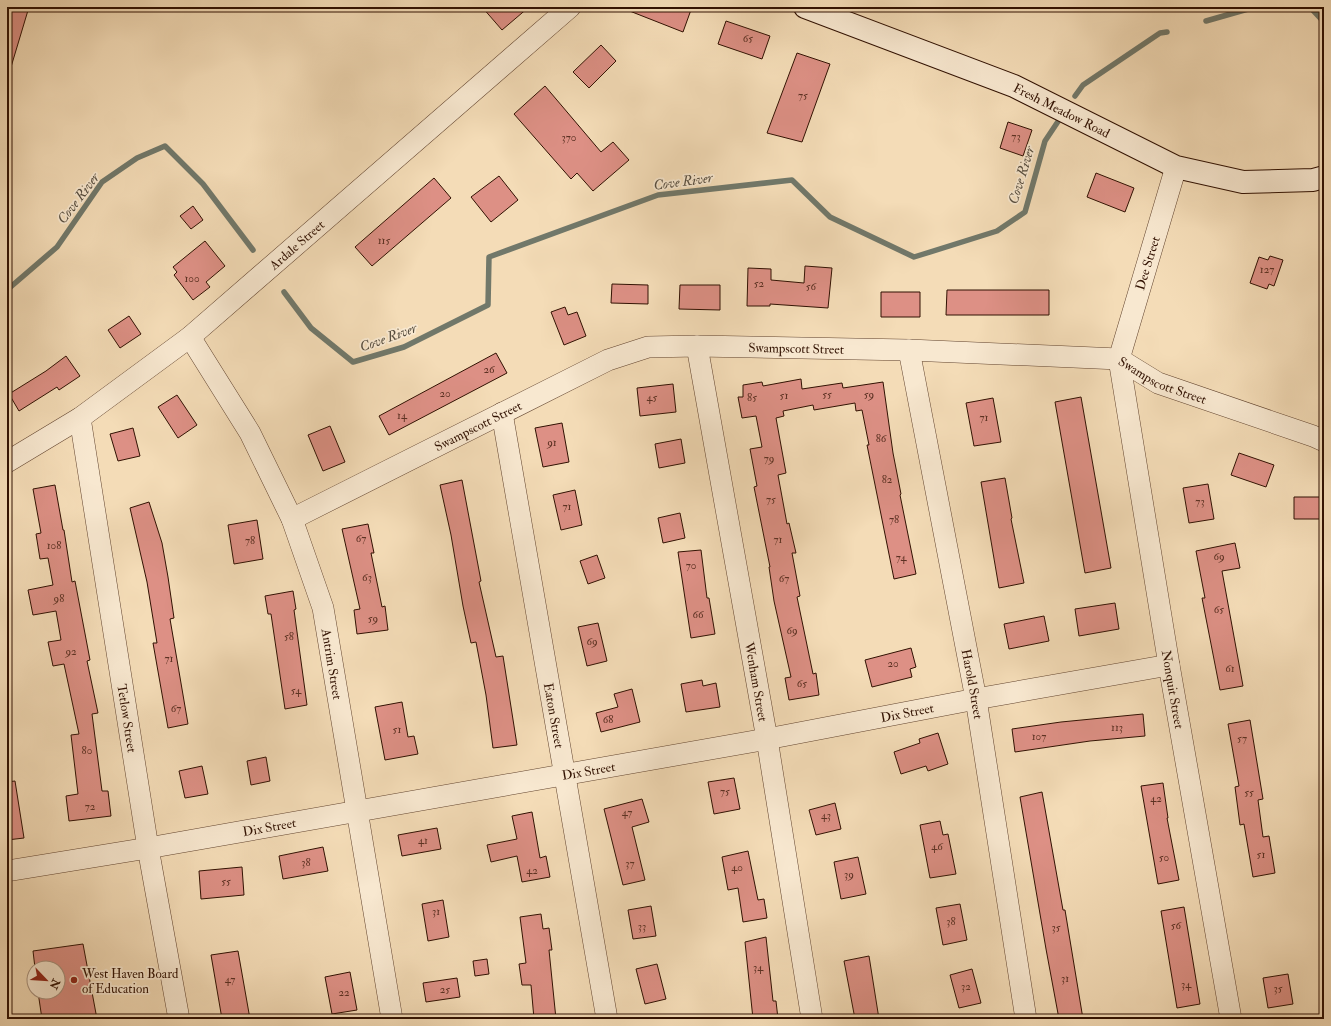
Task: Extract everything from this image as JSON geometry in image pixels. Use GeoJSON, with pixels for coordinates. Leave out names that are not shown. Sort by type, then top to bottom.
{"type":"FeatureCollection","features":[{"type":"Feature","properties":{"kind":"street","name":"Ardale Street"},"geometry":{"type":"LineString","coordinates":[[7,462],[80,418],[190,337],[570,7]]}},
{"type":"Feature","properties":{"kind":"street","name":"Fresh Meadow Road"},"geometry":{"type":"LineString","coordinates":[[805,7],[1014,86],[1176,167],[1243,182],[1313,180],[1324,177]]}},
{"type":"Feature","properties":{"kind":"street","name":"Dee Street"},"geometry":{"type":"LineString","coordinates":[[1119,359],[1176,167]]}},
{"type":"Feature","properties":{"kind":"street","name":"Antrim Street"},"geometry":{"type":"LineString","coordinates":[[190,337],[250,433],[292,519],[322,608],[392,1019]]}},
{"type":"Feature","properties":{"kind":"street","name":"Swampscott Street"},"geometry":{"type":"LineString","coordinates":[[292,519],[614,358],[648,347],[697,346],[909,350],[1119,359],[1158,383],[1314,436],[1324,441]]}},
{"type":"Feature","properties":{"kind":"street","name":"Wenham Street"},"geometry":{"type":"LineString","coordinates":[[697,346],[767,739],[812,1019]]}},
{"type":"Feature","properties":{"kind":"street","name":"Harold Street"},"geometry":{"type":"LineString","coordinates":[[909,350],[976,699],[1026,1019]]}},
{"type":"Feature","properties":{"kind":"street","name":"Nonquit Street"},"geometry":{"type":"LineString","coordinates":[[1119,359],[1169,665],[1231,1019]]}},
{"type":"Feature","properties":{"kind":"street","name":"Eaton Street"},"geometry":{"type":"LineString","coordinates":[[502,413],[607,1019]]}},
{"type":"Feature","properties":{"kind":"street","name":"Tetlow Street"},"geometry":{"type":"LineString","coordinates":[[80,418],[148,848],[179,1019]]}},
{"type":"Feature","properties":{"kind":"street","name":"Dix Street"},"geometry":{"type":"LineString","coordinates":[[7,871],[148,848],[565,773],[767,739],[976,699],[1169,665]]}},
{"type":"Feature","properties":{"kind":"building"},"geometry":{"type":"Polygon","coordinates":[[[9,7],[29,7],[11,67],[7,67],[7,15],[9,7]]]}},
{"type":"Feature","properties":{"kind":"building"},"geometry":{"type":"Polygon","coordinates":[[[482,7],[529,7],[502,30],[482,7]]]}},
{"type":"Feature","properties":{"kind":"building"},"geometry":{"type":"Polygon","coordinates":[[[622,7],[692,7],[683,32],[622,7]]]}},
{"type":"Feature","properties":{"kind":"building"},"geometry":{"type":"Polygon","coordinates":[[[726,21],[770,36],[762,59],[718,44],[726,21]]]}},
{"type":"Feature","properties":{"kind":"building"},"geometry":{"type":"Polygon","coordinates":[[[601,45],[616,61],[589,88],[573,72],[601,45]]]}},
{"type":"Feature","properties":{"kind":"building"},"geometry":{"type":"Polygon","coordinates":[[[797,53],[830,64],[802,142],[767,133],[797,53]]]}},
{"type":"Feature","properties":{"kind":"building"},"geometry":{"type":"Polygon","coordinates":[[[545,86],[601,152],[613,142],[629,160],[593,191],[577,173],[571,179],[514,114],[545,86]]]}},
{"type":"Feature","properties":{"kind":"building"},"geometry":{"type":"Polygon","coordinates":[[[1008,122],[1032,130],[1023,156],[1000,148],[1008,122]]]}},
{"type":"Feature","properties":{"kind":"building"},"geometry":{"type":"Polygon","coordinates":[[[1096,173],[1134,188],[1125,212],[1087,197],[1096,173]]]}},
{"type":"Feature","properties":{"kind":"building"},"geometry":{"type":"Polygon","coordinates":[[[499,176],[518,200],[491,222],[471,197],[499,176]]]}},
{"type":"Feature","properties":{"kind":"building"},"geometry":{"type":"Polygon","coordinates":[[[434,178],[451,198],[372,266],[355,247],[434,178]]]}},
{"type":"Feature","properties":{"kind":"building"},"geometry":{"type":"Polygon","coordinates":[[[193,206],[203,220],[191,229],[180,216],[193,206]]]}},
{"type":"Feature","properties":{"kind":"building"},"geometry":{"type":"Polygon","coordinates":[[[205,241],[225,266],[206,282],[210,287],[193,300],[174,275],[177,272],[173,267],[205,241]]]}},
{"type":"Feature","properties":{"kind":"building"},"geometry":{"type":"Polygon","coordinates":[[[1270,256],[1283,260],[1274,286],[1269,284],[1267,289],[1250,283],[1259,257],[1268,260],[1270,256]]]}},
{"type":"Feature","properties":{"kind":"building"},"geometry":{"type":"Polygon","coordinates":[[[805,266],[832,268],[828,308],[770,304],[770,306],[747,306],[748,268],[771,269],[771,280],[804,283],[805,266]]]}},
{"type":"Feature","properties":{"kind":"building"},"geometry":{"type":"Polygon","coordinates":[[[612,284],[648,285],[648,304],[611,303],[612,284]]]}},
{"type":"Feature","properties":{"kind":"building"},"geometry":{"type":"Polygon","coordinates":[[[680,285],[720,285],[720,310],[679,309],[680,285]]]}},
{"type":"Feature","properties":{"kind":"building"},"geometry":{"type":"Polygon","coordinates":[[[947,290],[1049,290],[1049,315],[946,315],[947,290]]]}},
{"type":"Feature","properties":{"kind":"building"},"geometry":{"type":"Polygon","coordinates":[[[881,292],[920,292],[920,317],[881,317],[881,292]]]}},
{"type":"Feature","properties":{"kind":"building"},"geometry":{"type":"Polygon","coordinates":[[[565,307],[568,315],[577,312],[586,336],[564,345],[551,312],[565,307]]]}},
{"type":"Feature","properties":{"kind":"building"},"geometry":{"type":"Polygon","coordinates":[[[129,316],[141,334],[120,348],[108,330],[129,316]]]}},
{"type":"Feature","properties":{"kind":"building"},"geometry":{"type":"Polygon","coordinates":[[[496,353],[507,373],[389,435],[379,416],[496,353]]]}},
{"type":"Feature","properties":{"kind":"building"},"geometry":{"type":"Polygon","coordinates":[[[66,356],[80,376],[59,390],[57,387],[19,411],[9,394],[46,371],[66,356]]]}},
{"type":"Feature","properties":{"kind":"building"},"geometry":{"type":"Polygon","coordinates":[[[801,379],[802,389],[842,383],[843,388],[883,382],[900,495],[916,574],[894,579],[867,445],[869,445],[862,410],[856,411],[855,403],[814,410],[813,405],[783,411],[784,416],[776,418],[786,473],[778,475],[787,524],[789,523],[796,553],[792,553],[800,596],[797,597],[813,674],[816,673],[819,695],[789,700],[785,678],[791,677],[774,601],[770,567],[754,487],[757,486],[750,449],[762,447],[756,416],[742,418],[738,397],[743,397],[743,385],[762,382],[763,386],[801,379]]]}},
{"type":"Feature","properties":{"kind":"building"},"geometry":{"type":"Polygon","coordinates":[[[673,384],[676,412],[640,416],[637,388],[673,384]]]}},
{"type":"Feature","properties":{"kind":"building"},"geometry":{"type":"Polygon","coordinates":[[[177,395],[197,425],[178,438],[158,407],[177,395]]]}},
{"type":"Feature","properties":{"kind":"building"},"geometry":{"type":"Polygon","coordinates":[[[1081,397],[1111,568],[1085,573],[1055,402],[1081,397]]]}},
{"type":"Feature","properties":{"kind":"building"},"geometry":{"type":"Polygon","coordinates":[[[993,398],[1001,442],[974,446],[966,403],[993,398]]]}},
{"type":"Feature","properties":{"kind":"building"},"geometry":{"type":"Polygon","coordinates":[[[562,423],[569,462],[543,467],[535,428],[562,423]]]}},
{"type":"Feature","properties":{"kind":"building"},"geometry":{"type":"Polygon","coordinates":[[[330,426],[345,462],[323,471],[308,435],[330,426]]]}},
{"type":"Feature","properties":{"kind":"building"},"geometry":{"type":"Polygon","coordinates":[[[133,428],[140,456],[118,461],[110,434],[133,428]]]}},
{"type":"Feature","properties":{"kind":"building"},"geometry":{"type":"Polygon","coordinates":[[[681,439],[685,463],[659,468],[655,444],[681,439]]]}},
{"type":"Feature","properties":{"kind":"building"},"geometry":{"type":"Polygon","coordinates":[[[1239,453],[1274,465],[1266,487],[1231,475],[1239,453]]]}},
{"type":"Feature","properties":{"kind":"building"},"geometry":{"type":"Polygon","coordinates":[[[1005,478],[1011,519],[1024,583],[999,588],[981,482],[1005,478]]]}},
{"type":"Feature","properties":{"kind":"building"},"geometry":{"type":"Polygon","coordinates":[[[462,480],[481,581],[479,582],[496,657],[503,656],[517,745],[493,748],[486,695],[476,642],[471,643],[463,606],[451,535],[440,485],[462,480]]]}},
{"type":"Feature","properties":{"kind":"building"},"geometry":{"type":"Polygon","coordinates":[[[1208,484],[1214,519],[1189,523],[1183,488],[1208,484]]]}},
{"type":"Feature","properties":{"kind":"building"},"geometry":{"type":"Polygon","coordinates":[[[55,485],[72,582],[75,581],[90,660],[87,661],[98,713],[92,714],[102,791],[108,791],[111,816],[69,821],[66,796],[78,794],[71,735],[79,734],[64,664],[53,666],[48,642],[61,640],[56,611],[33,615],[28,590],[53,585],[48,558],[40,559],[36,534],[41,533],[33,489],[55,485]]]}},
{"type":"Feature","properties":{"kind":"building"},"geometry":{"type":"Polygon","coordinates":[[[575,490],[582,525],[561,530],[553,495],[575,490]]]}},
{"type":"Feature","properties":{"kind":"building"},"geometry":{"type":"Polygon","coordinates":[[[1294,497],[1324,497],[1324,519],[1294,519],[1294,497]]]}},
{"type":"Feature","properties":{"kind":"building"},"geometry":{"type":"Polygon","coordinates":[[[149,502],[162,543],[168,577],[174,618],[170,619],[188,724],[168,728],[153,643],[157,643],[147,582],[130,508],[149,502]]]}},
{"type":"Feature","properties":{"kind":"building"},"geometry":{"type":"Polygon","coordinates":[[[680,513],[685,538],[663,543],[658,518],[680,513]]]}},
{"type":"Feature","properties":{"kind":"building"},"geometry":{"type":"Polygon","coordinates":[[[257,520],[263,559],[234,564],[228,525],[257,520]]]}},
{"type":"Feature","properties":{"kind":"building"},"geometry":{"type":"Polygon","coordinates":[[[368,524],[374,553],[371,553],[382,607],[385,606],[388,630],[357,634],[354,610],[360,609],[342,529],[368,524]]]}},
{"type":"Feature","properties":{"kind":"building"},"geometry":{"type":"Polygon","coordinates":[[[1235,543],[1240,568],[1222,571],[1243,686],[1220,690],[1202,598],[1205,598],[1196,551],[1235,543]]]}},
{"type":"Feature","properties":{"kind":"building"},"geometry":{"type":"Polygon","coordinates":[[[701,550],[707,598],[709,598],[715,634],[691,638],[678,552],[701,550]]]}},
{"type":"Feature","properties":{"kind":"building"},"geometry":{"type":"Polygon","coordinates":[[[597,555],[605,578],[588,584],[580,561],[597,555]]]}},
{"type":"Feature","properties":{"kind":"building"},"geometry":{"type":"Polygon","coordinates":[[[293,591],[296,609],[294,610],[307,705],[285,709],[271,614],[268,614],[265,596],[293,591]]]}},
{"type":"Feature","properties":{"kind":"building"},"geometry":{"type":"Polygon","coordinates":[[[1115,603],[1119,629],[1079,636],[1075,609],[1115,603]]]}},
{"type":"Feature","properties":{"kind":"building"},"geometry":{"type":"Polygon","coordinates":[[[1044,616],[1049,641],[1009,649],[1004,624],[1044,616]]]}},
{"type":"Feature","properties":{"kind":"building"},"geometry":{"type":"Polygon","coordinates":[[[598,623],[607,661],[587,666],[578,627],[598,623]]]}},
{"type":"Feature","properties":{"kind":"building"},"geometry":{"type":"Polygon","coordinates":[[[911,648],[916,667],[910,669],[912,677],[872,687],[865,660],[911,648]]]}},
{"type":"Feature","properties":{"kind":"building"},"geometry":{"type":"Polygon","coordinates":[[[702,680],[703,686],[716,683],[720,707],[686,712],[681,684],[702,680]]]}},
{"type":"Feature","properties":{"kind":"building"},"geometry":{"type":"Polygon","coordinates":[[[632,689],[640,722],[601,732],[596,713],[618,707],[614,694],[632,689]]]}},
{"type":"Feature","properties":{"kind":"building"},"geometry":{"type":"Polygon","coordinates":[[[402,702],[408,737],[414,736],[418,754],[385,760],[375,707],[402,702]]]}},
{"type":"Feature","properties":{"kind":"building"},"geometry":{"type":"Polygon","coordinates":[[[1143,714],[1145,736],[1090,741],[1015,752],[1012,729],[1061,722],[1143,714]]]}},
{"type":"Feature","properties":{"kind":"building"},"geometry":{"type":"Polygon","coordinates":[[[1250,720],[1263,799],[1258,800],[1263,837],[1269,836],[1275,873],[1253,877],[1244,824],[1240,825],[1235,787],[1239,786],[1228,724],[1250,720]]]}},
{"type":"Feature","properties":{"kind":"building"},"geometry":{"type":"Polygon","coordinates":[[[938,733],[948,764],[928,771],[926,766],[901,774],[894,752],[920,743],[919,739],[938,733]]]}},
{"type":"Feature","properties":{"kind":"building"},"geometry":{"type":"Polygon","coordinates":[[[266,757],[270,781],[251,785],[247,761],[266,757]]]}},
{"type":"Feature","properties":{"kind":"building"},"geometry":{"type":"Polygon","coordinates":[[[202,766],[208,794],[185,798],[179,771],[202,766]]]}},
{"type":"Feature","properties":{"kind":"building"},"geometry":{"type":"Polygon","coordinates":[[[734,778],[740,809],[714,814],[708,782],[734,778]]]}},
{"type":"Feature","properties":{"kind":"building"},"geometry":{"type":"Polygon","coordinates":[[[15,781],[24,838],[7,840],[7,782],[15,781]]]}},
{"type":"Feature","properties":{"kind":"building"},"geometry":{"type":"Polygon","coordinates":[[[1163,783],[1167,818],[1179,880],[1158,884],[1141,786],[1163,783]]]}},
{"type":"Feature","properties":{"kind":"building"},"geometry":{"type":"Polygon","coordinates":[[[1042,792],[1063,910],[1065,910],[1083,1019],[1059,1019],[1046,949],[1020,797],[1042,792]]]}},
{"type":"Feature","properties":{"kind":"building"},"geometry":{"type":"Polygon","coordinates":[[[642,799],[649,822],[632,827],[645,880],[623,885],[604,809],[642,799]]]}},
{"type":"Feature","properties":{"kind":"building"},"geometry":{"type":"Polygon","coordinates":[[[835,803],[841,829],[816,835],[809,810],[835,803]]]}},
{"type":"Feature","properties":{"kind":"building"},"geometry":{"type":"Polygon","coordinates":[[[532,812],[540,858],[546,856],[550,877],[522,882],[517,856],[491,862],[487,845],[517,839],[512,816],[532,812]]]}},
{"type":"Feature","properties":{"kind":"building"},"geometry":{"type":"Polygon","coordinates":[[[940,821],[943,835],[948,834],[956,874],[930,878],[920,825],[940,821]]]}},
{"type":"Feature","properties":{"kind":"building"},"geometry":{"type":"Polygon","coordinates":[[[437,828],[441,849],[402,856],[398,835],[437,828]]]}},
{"type":"Feature","properties":{"kind":"building"},"geometry":{"type":"Polygon","coordinates":[[[323,847],[328,871],[283,879],[279,856],[323,847]]]}},
{"type":"Feature","properties":{"kind":"building"},"geometry":{"type":"Polygon","coordinates":[[[748,851],[758,900],[764,899],[767,918],[743,922],[738,888],[728,890],[722,857],[748,851]]]}},
{"type":"Feature","properties":{"kind":"building"},"geometry":{"type":"Polygon","coordinates":[[[858,857],[866,894],[841,899],[834,862],[858,857]]]}},
{"type":"Feature","properties":{"kind":"building"},"geometry":{"type":"Polygon","coordinates":[[[242,867],[244,895],[201,899],[199,871],[242,867]]]}},
{"type":"Feature","properties":{"kind":"building"},"geometry":{"type":"Polygon","coordinates":[[[443,900],[449,937],[428,941],[422,904],[443,900]]]}},
{"type":"Feature","properties":{"kind":"building"},"geometry":{"type":"Polygon","coordinates":[[[960,904],[967,940],[943,945],[936,908],[960,904]]]}},
{"type":"Feature","properties":{"kind":"building"},"geometry":{"type":"Polygon","coordinates":[[[651,906],[656,936],[633,939],[628,910],[651,906]]]}},
{"type":"Feature","properties":{"kind":"building"},"geometry":{"type":"Polygon","coordinates":[[[1184,907],[1200,1004],[1177,1008],[1161,911],[1184,907]]]}},
{"type":"Feature","properties":{"kind":"building"},"geometry":{"type":"Polygon","coordinates":[[[541,914],[543,929],[549,928],[552,950],[549,950],[556,1019],[534,1019],[531,985],[522,985],[519,964],[526,963],[520,917],[541,914]]]}},
{"type":"Feature","properties":{"kind":"building"},"geometry":{"type":"Polygon","coordinates":[[[766,937],[773,1001],[776,1001],[778,1019],[753,1019],[745,942],[766,937]]]}},
{"type":"Feature","properties":{"kind":"building","name":"West Haven Board of Education"},"geometry":{"type":"Polygon","coordinates":[[[83,944],[97,1019],[42,1019],[39,1000],[66,1000],[66,960],[34,960],[33,951],[83,944]]]}},
{"type":"Feature","properties":{"kind":"building"},"geometry":{"type":"Polygon","coordinates":[[[238,951],[250,1019],[222,1019],[211,955],[238,951]]]}},
{"type":"Feature","properties":{"kind":"building"},"geometry":{"type":"Polygon","coordinates":[[[869,956],[879,1019],[855,1019],[844,961],[869,956]]]}},
{"type":"Feature","properties":{"kind":"building"},"geometry":{"type":"Polygon","coordinates":[[[487,959],[489,974],[475,976],[473,961],[487,959]]]}},
{"type":"Feature","properties":{"kind":"building"},"geometry":{"type":"Polygon","coordinates":[[[657,964],[666,999],[645,1004],[636,969],[657,964]]]}},
{"type":"Feature","properties":{"kind":"building"},"geometry":{"type":"Polygon","coordinates":[[[972,969],[981,1003],[959,1008],[950,975],[972,969]]]}},
{"type":"Feature","properties":{"kind":"building"},"geometry":{"type":"Polygon","coordinates":[[[350,972],[357,1010],[332,1014],[325,977],[350,972]]]}},
{"type":"Feature","properties":{"kind":"building"},"geometry":{"type":"Polygon","coordinates":[[[1288,974],[1293,1004],[1268,1008],[1263,978],[1288,974]]]}},
{"type":"Feature","properties":{"kind":"building"},"geometry":{"type":"Polygon","coordinates":[[[457,978],[460,997],[426,1002],[423,983],[457,978]]]}},
{"type":"Feature","properties":{"kind":"waterway","name":"Cove River"},"geometry":{"type":"LineString","coordinates":[[1206,21],[1255,7]]}},
{"type":"Feature","properties":{"kind":"waterway"},"geometry":{"type":"LineString","coordinates":[[1310,7],[1324,22]]}},
{"type":"Feature","properties":{"kind":"waterway","name":"Cove River"},"geometry":{"type":"LineString","coordinates":[[1075,96],[1083,85],[1160,33],[1167,32]]}},
{"type":"Feature","properties":{"kind":"waterway","name":"Cove River"},"geometry":{"type":"LineString","coordinates":[[284,292],[311,328],[353,362],[404,347],[488,305],[489,257],[658,195],[792,180],[830,217],[914,257],[997,231],[1025,212],[1045,141],[1061,117]]}},
{"type":"Feature","properties":{"kind":"waterway","name":"Cove River"},"geometry":{"type":"LineString","coordinates":[[7,290],[57,247],[102,182],[137,158],[165,146],[203,184],[253,250]]}},
{"type":"Feature","properties":{"kind":"place","name":"West Haven Board of Education"},"geometry":{"type":"Point","coordinates":[74,980]}}]}
